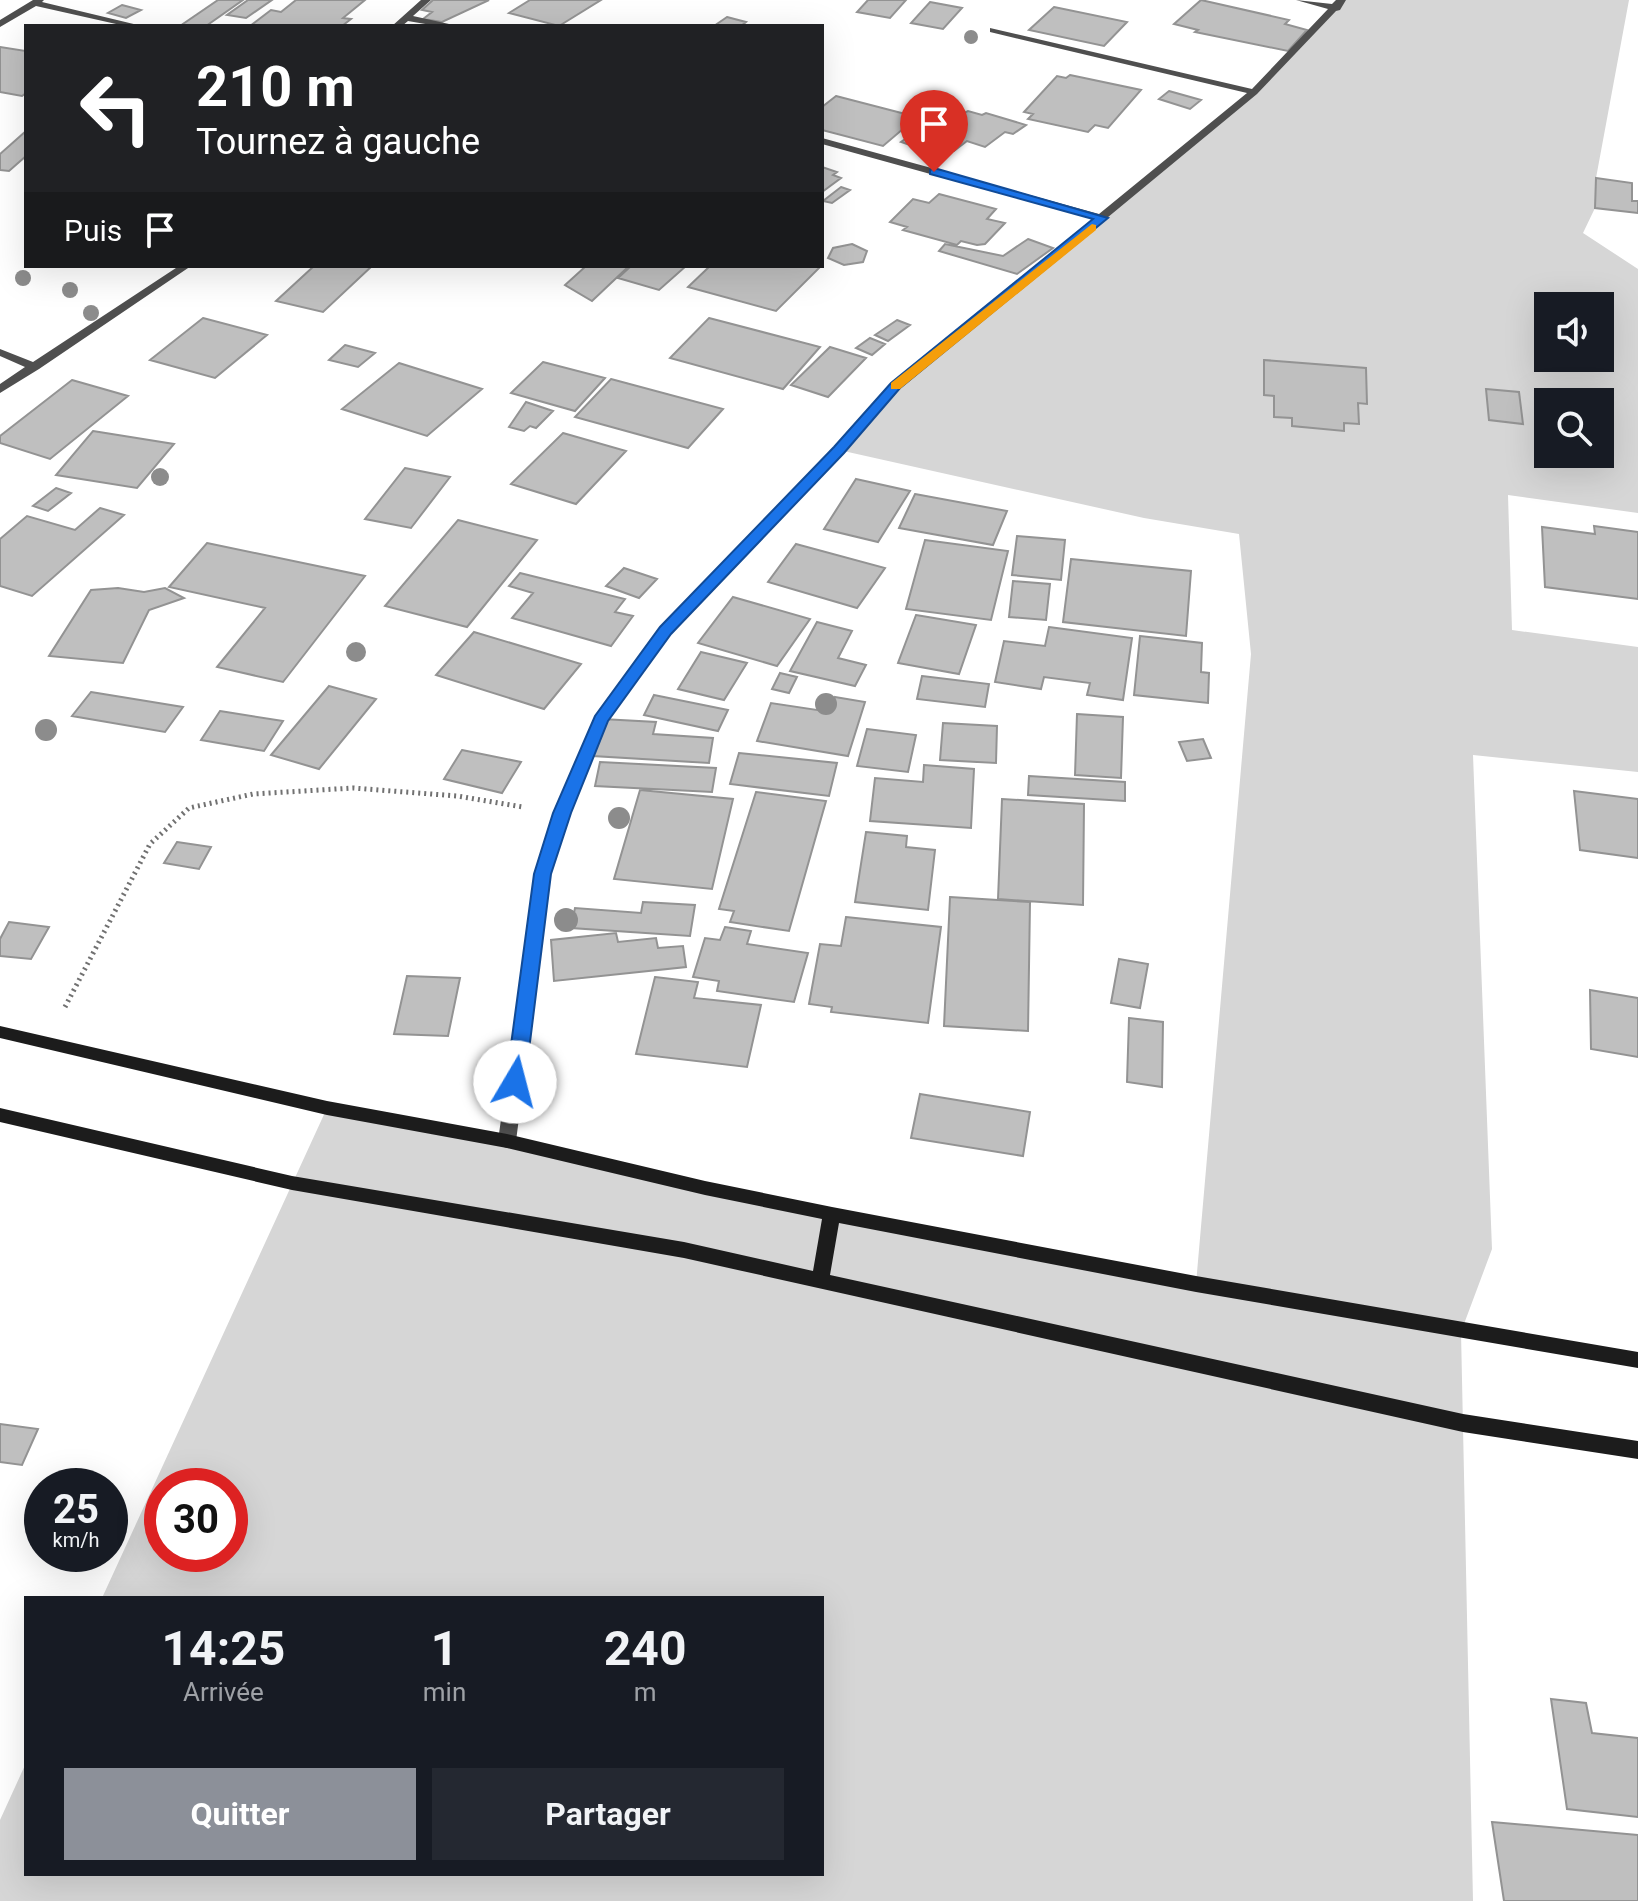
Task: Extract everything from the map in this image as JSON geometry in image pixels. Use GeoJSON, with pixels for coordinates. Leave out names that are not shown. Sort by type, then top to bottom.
{"type":"FeatureCollection","features":[{"type":"Feature","properties":{"kind":"main road"},"geometry":{"type":"LineString","coordinates":[[0,1032],[327,1108],[507,1141],[705,1188],[832,1214],[1305,1304],[1638,1360]]}},
{"type":"Feature","properties":{"kind":"main road"},"geometry":{"type":"LineString","coordinates":[[0,1115],[292,1183],[684,1250],[1463,1423],[1638,1450]]}},
{"type":"Feature","properties":{"kind":"main road"},"geometry":{"type":"LineString","coordinates":[[820,1280],[832,1214]]}},
{"type":"Feature","properties":{"kind":"street"},"geometry":{"type":"LineString","coordinates":[[400,24],[426,0]]}},
{"type":"Feature","properties":{"kind":"street"},"geometry":{"type":"LineString","coordinates":[[1301,0],[1339,4]]}},
{"type":"Feature","properties":{"kind":"street"},"geometry":{"type":"LineString","coordinates":[[0,24],[37,1],[129,24]]}},
{"type":"Feature","properties":{"kind":"street"},"geometry":{"type":"LineString","coordinates":[[507,1141],[543,874],[562,813],[600,720],[666,630],[839,450],[896,386],[1254,92],[1339,4]]}},
{"type":"Feature","properties":{"kind":"street"},"geometry":{"type":"LineString","coordinates":[[407,18],[442,24]]}},
{"type":"Feature","properties":{"kind":"street"},"geometry":{"type":"LineString","coordinates":[[993,30],[1254,92]]}},
{"type":"Feature","properties":{"kind":"street"},"geometry":{"type":"LineString","coordinates":[[824,142],[1102,218]]}},
{"type":"Feature","properties":{"kind":"street"},"geometry":{"type":"LineString","coordinates":[[0,389],[183,268]]}},
{"type":"Feature","properties":{"kind":"street"},"geometry":{"type":"LineString","coordinates":[[0,352],[35,367]]}},
{"type":"Feature","properties":{"kind":"path"},"geometry":{"type":"LineString","coordinates":[[47,1044],[150,844],[189,808],[253,794],[353,788],[457,796],[562,813]]}},
{"type":"Feature","properties":{"kind":"shaded area"},"geometry":{"type":"Polygon","coordinates":[[[1341,0],[1629,0],[1596,178],[1595,208],[1583,233],[1638,269],[1638,513],[1508,495],[1512,630],[1638,647],[1638,772],[1473,755],[1492,1249],[1461,1332],[1473,1901],[0,1901],[0,1820],[24,1767],[24,1876],[824,1876],[824,1596],[103,1596],[114,1572],[128,1572],[128,1541],[144,1507],[144,1572],[248,1572],[248,1468],[162,1468],[327,1108],[1196,1284],[1251,654],[1239,534],[1144,518],[839,450],[896,386],[1254,92],[1341,0]]]}},
{"type":"Feature","properties":{"kind":"building"},"geometry":{"type":"Polygon","coordinates":[[[218,0],[243,0],[209,24],[183,24],[218,0]]]}},
{"type":"Feature","properties":{"kind":"building"},"geometry":{"type":"Polygon","coordinates":[[[248,0],[272,0],[246,18],[227,15],[248,0]]]}},
{"type":"Feature","properties":{"kind":"building"},"geometry":{"type":"Polygon","coordinates":[[[296,0],[365,0],[343,18],[351,19],[345,24],[253,24],[271,10],[281,12],[296,0]]]}},
{"type":"Feature","properties":{"kind":"building"},"geometry":{"type":"Polygon","coordinates":[[[433,0],[489,0],[442,22],[423,19],[432,12],[422,10],[433,0]]]}},
{"type":"Feature","properties":{"kind":"building"},"geometry":{"type":"Polygon","coordinates":[[[530,0],[601,0],[562,24],[509,13],[530,0]]]}},
{"type":"Feature","properties":{"kind":"building"},"geometry":{"type":"Polygon","coordinates":[[[868,0],[906,0],[890,18],[857,12],[868,0]]]}},
{"type":"Feature","properties":{"kind":"building"},"geometry":{"type":"Polygon","coordinates":[[[1201,0],[1289,20],[1285,24],[1307,30],[1288,51],[1195,32],[1198,30],[1174,24],[1201,0]]]}},
{"type":"Feature","properties":{"kind":"building"},"geometry":{"type":"Polygon","coordinates":[[[930,2],[962,8],[943,29],[911,23],[930,2]]]}},
{"type":"Feature","properties":{"kind":"building"},"geometry":{"type":"Polygon","coordinates":[[[122,5],[141,10],[126,18],[108,13],[122,5]]]}},
{"type":"Feature","properties":{"kind":"building"},"geometry":{"type":"Polygon","coordinates":[[[1054,7],[1127,22],[1104,46],[1029,30],[1054,7]]]}},
{"type":"Feature","properties":{"kind":"building"},"geometry":{"type":"Polygon","coordinates":[[[727,17],[746,22],[744,24],[717,24],[727,17]]]}},
{"type":"Feature","properties":{"kind":"building"},"geometry":{"type":"Polygon","coordinates":[[[0,47],[24,51],[24,94],[0,92],[0,47]]]}},
{"type":"Feature","properties":{"kind":"building"},"geometry":{"type":"Polygon","coordinates":[[[1070,75],[1141,90],[1108,128],[1095,125],[1088,132],[1028,119],[1033,114],[1024,112],[1057,76],[1066,78],[1070,75]]]}},
{"type":"Feature","properties":{"kind":"building"},"geometry":{"type":"Polygon","coordinates":[[[1169,91],[1201,100],[1190,109],[1159,99],[1169,91]]]}},
{"type":"Feature","properties":{"kind":"building"},"geometry":{"type":"Polygon","coordinates":[[[836,96],[917,117],[883,146],[824,131],[824,105],[836,96]]]}},
{"type":"Feature","properties":{"kind":"building"},"geometry":{"type":"Polygon","coordinates":[[[947,110],[962,114],[968,111],[982,115],[986,113],[1026,125],[1013,134],[1005,132],[985,147],[967,141],[954,151],[944,148],[936,154],[901,142],[947,110]]]}},
{"type":"Feature","properties":{"kind":"building"},"geometry":{"type":"Polygon","coordinates":[[[24,133],[24,158],[9,171],[0,170],[0,154],[24,133]]]}},
{"type":"Feature","properties":{"kind":"building"},"geometry":{"type":"Polygon","coordinates":[[[824,168],[837,172],[833,175],[841,178],[824,191],[824,168]]]}},
{"type":"Feature","properties":{"kind":"building"},"geometry":{"type":"Polygon","coordinates":[[[1596,178],[1632,183],[1632,201],[1638,201],[1638,213],[1595,208],[1596,178]]]}},
{"type":"Feature","properties":{"kind":"building"},"geometry":{"type":"Polygon","coordinates":[[[841,187],[850,190],[832,203],[824,200],[841,187]]]}},
{"type":"Feature","properties":{"kind":"building"},"geometry":{"type":"Polygon","coordinates":[[[939,194],[996,209],[987,219],[1005,223],[985,244],[961,241],[957,245],[903,230],[907,227],[890,222],[913,199],[929,203],[939,194]]]}},
{"type":"Feature","properties":{"kind":"building"},"geometry":{"type":"Polygon","coordinates":[[[1028,239],[1053,248],[1017,274],[939,251],[945,244],[1003,256],[1028,239]]]}},
{"type":"Feature","properties":{"kind":"building"},"geometry":{"type":"Polygon","coordinates":[[[852,244],[867,251],[863,262],[844,265],[828,258],[833,248],[852,244]]]}},
{"type":"Feature","properties":{"kind":"building"},"geometry":{"type":"Polygon","coordinates":[[[312,268],[370,268],[323,312],[276,301],[312,268]]]}},
{"type":"Feature","properties":{"kind":"building"},"geometry":{"type":"Polygon","coordinates":[[[584,268],[627,268],[592,301],[565,285],[584,268]]]}},
{"type":"Feature","properties":{"kind":"building"},"geometry":{"type":"Polygon","coordinates":[[[629,268],[684,268],[659,290],[618,278],[629,268]]]}},
{"type":"Feature","properties":{"kind":"building"},"geometry":{"type":"Polygon","coordinates":[[[708,268],[819,268],[776,311],[688,287],[708,268]]]}},
{"type":"Feature","properties":{"kind":"building"},"geometry":{"type":"Polygon","coordinates":[[[203,318],[267,335],[215,378],[150,360],[203,318]]]}},
{"type":"Feature","properties":{"kind":"building"},"geometry":{"type":"Polygon","coordinates":[[[709,318],[820,347],[783,389],[670,358],[709,318]]]}},
{"type":"Feature","properties":{"kind":"building"},"geometry":{"type":"Polygon","coordinates":[[[897,320],[910,325],[888,341],[875,335],[897,320]]]}},
{"type":"Feature","properties":{"kind":"building"},"geometry":{"type":"Polygon","coordinates":[[[870,338],[885,344],[872,355],[856,348],[870,338]]]}},
{"type":"Feature","properties":{"kind":"building"},"geometry":{"type":"Polygon","coordinates":[[[345,345],[375,353],[358,367],[329,360],[345,345]]]}},
{"type":"Feature","properties":{"kind":"building"},"geometry":{"type":"Polygon","coordinates":[[[830,347],[866,358],[828,397],[791,385],[830,347]]]}},
{"type":"Feature","properties":{"kind":"building"},"geometry":{"type":"Polygon","coordinates":[[[1264,360],[1366,368],[1367,404],[1358,403],[1359,424],[1344,423],[1344,431],[1292,426],[1292,418],[1274,417],[1274,396],[1264,395],[1264,360]]]}},
{"type":"Feature","properties":{"kind":"building"},"geometry":{"type":"Polygon","coordinates":[[[543,362],[605,378],[575,411],[511,393],[543,362]]]}},
{"type":"Feature","properties":{"kind":"building"},"geometry":{"type":"Polygon","coordinates":[[[399,363],[482,389],[427,436],[342,409],[399,363]]]}},
{"type":"Feature","properties":{"kind":"building"},"geometry":{"type":"Polygon","coordinates":[[[611,379],[723,409],[688,448],[575,417],[611,379]]]}},
{"type":"Feature","properties":{"kind":"building"},"geometry":{"type":"Polygon","coordinates":[[[72,380],[128,396],[50,459],[0,443],[0,436],[72,380]]]}},
{"type":"Feature","properties":{"kind":"building"},"geometry":{"type":"Polygon","coordinates":[[[1486,389],[1519,392],[1523,424],[1489,420],[1486,389]]]}},
{"type":"Feature","properties":{"kind":"building"},"geometry":{"type":"Polygon","coordinates":[[[526,402],[553,411],[536,428],[530,426],[524,431],[509,427],[526,402]]]}},
{"type":"Feature","properties":{"kind":"building"},"geometry":{"type":"Polygon","coordinates":[[[93,431],[174,444],[137,488],[56,475],[93,431]]]}},
{"type":"Feature","properties":{"kind":"building"},"geometry":{"type":"Polygon","coordinates":[[[563,433],[626,451],[576,504],[511,484],[563,433]]]}},
{"type":"Feature","properties":{"kind":"building"},"geometry":{"type":"Polygon","coordinates":[[[405,468],[450,477],[411,528],[365,519],[405,468]]]}},
{"type":"Feature","properties":{"kind":"building"},"geometry":{"type":"Polygon","coordinates":[[[856,479],[910,491],[878,542],[824,529],[856,479]]]}},
{"type":"Feature","properties":{"kind":"building"},"geometry":{"type":"Polygon","coordinates":[[[56,488],[71,493],[48,511],[33,506],[56,488]]]}},
{"type":"Feature","properties":{"kind":"building"},"geometry":{"type":"Polygon","coordinates":[[[915,494],[1007,511],[993,545],[899,528],[915,494]]]}},
{"type":"Feature","properties":{"kind":"building"},"geometry":{"type":"Polygon","coordinates":[[[100,508],[124,515],[32,596],[0,586],[0,539],[27,516],[75,530],[100,508]]]}},
{"type":"Feature","properties":{"kind":"building"},"geometry":{"type":"Polygon","coordinates":[[[458,520],[537,540],[467,627],[385,606],[458,520]]]}},
{"type":"Feature","properties":{"kind":"building"},"geometry":{"type":"Polygon","coordinates":[[[1594,526],[1638,532],[1638,599],[1545,587],[1542,527],[1595,534],[1594,526]]]}},
{"type":"Feature","properties":{"kind":"building"},"geometry":{"type":"Polygon","coordinates":[[[1017,536],[1065,540],[1061,580],[1012,575],[1017,536]]]}},
{"type":"Feature","properties":{"kind":"building"},"geometry":{"type":"Polygon","coordinates":[[[925,540],[1008,551],[991,620],[906,609],[925,540]]]}},
{"type":"Feature","properties":{"kind":"building"},"geometry":{"type":"Polygon","coordinates":[[[207,543],[365,576],[283,682],[217,667],[265,608],[169,587],[207,543]]]}},
{"type":"Feature","properties":{"kind":"building"},"geometry":{"type":"Polygon","coordinates":[[[796,544],[885,568],[857,608],[768,582],[796,544]]]}},
{"type":"Feature","properties":{"kind":"building"},"geometry":{"type":"Polygon","coordinates":[[[1071,559],[1191,571],[1186,636],[1063,622],[1071,559]]]}},
{"type":"Feature","properties":{"kind":"building"},"geometry":{"type":"Polygon","coordinates":[[[624,568],[657,579],[639,598],[606,586],[624,568]]]}},
{"type":"Feature","properties":{"kind":"building"},"geometry":{"type":"Polygon","coordinates":[[[520,573],[625,599],[615,612],[633,616],[611,646],[512,618],[533,593],[509,586],[520,573]]]}},
{"type":"Feature","properties":{"kind":"building"},"geometry":{"type":"Polygon","coordinates":[[[1013,581],[1050,584],[1046,620],[1009,617],[1013,581]]]}},
{"type":"Feature","properties":{"kind":"building"},"geometry":{"type":"Polygon","coordinates":[[[118,588],[144,592],[165,588],[184,598],[149,610],[123,663],[49,656],[91,590],[118,588]]]}},
{"type":"Feature","properties":{"kind":"building"},"geometry":{"type":"Polygon","coordinates":[[[733,597],[810,619],[777,666],[698,643],[733,597]]]}},
{"type":"Feature","properties":{"kind":"building"},"geometry":{"type":"Polygon","coordinates":[[[916,615],[976,625],[959,674],[898,663],[916,615]]]}},
{"type":"Feature","properties":{"kind":"building"},"geometry":{"type":"Polygon","coordinates":[[[817,622],[852,631],[838,658],[866,665],[855,686],[790,671],[817,622]]]}},
{"type":"Feature","properties":{"kind":"building"},"geometry":{"type":"Polygon","coordinates":[[[1049,627],[1132,638],[1123,700],[1087,695],[1090,683],[1044,677],[1041,689],[995,682],[1004,641],[1045,646],[1049,627]]]}},
{"type":"Feature","properties":{"kind":"building"},"geometry":{"type":"Polygon","coordinates":[[[474,632],[581,664],[544,709],[436,675],[474,632]]]}},
{"type":"Feature","properties":{"kind":"building"},"geometry":{"type":"Polygon","coordinates":[[[1140,636],[1202,643],[1201,672],[1209,673],[1208,703],[1134,695],[1140,636]]]}},
{"type":"Feature","properties":{"kind":"building"},"geometry":{"type":"Polygon","coordinates":[[[701,652],[747,663],[724,700],[678,689],[701,652]]]}},
{"type":"Feature","properties":{"kind":"building"},"geometry":{"type":"Polygon","coordinates":[[[780,673],[797,677],[789,693],[772,689],[780,673]]]}},
{"type":"Feature","properties":{"kind":"building"},"geometry":{"type":"Polygon","coordinates":[[[922,676],[989,684],[985,707],[917,699],[922,676]]]}},
{"type":"Feature","properties":{"kind":"building"},"geometry":{"type":"Polygon","coordinates":[[[329,686],[376,699],[319,769],[271,755],[329,686]]]}},
{"type":"Feature","properties":{"kind":"building"},"geometry":{"type":"Polygon","coordinates":[[[91,692],[183,707],[165,732],[72,716],[91,692]]]}},
{"type":"Feature","properties":{"kind":"building"},"geometry":{"type":"Polygon","coordinates":[[[654,695],[728,710],[718,731],[644,715],[654,695]]]}},
{"type":"Feature","properties":{"kind":"building"},"geometry":{"type":"Polygon","coordinates":[[[835,697],[865,702],[848,756],[757,741],[771,703],[830,712],[835,697]]]}},
{"type":"Feature","properties":{"kind":"building"},"geometry":{"type":"Polygon","coordinates":[[[220,711],[283,721],[264,751],[201,740],[220,711]]]}},
{"type":"Feature","properties":{"kind":"building"},"geometry":{"type":"Polygon","coordinates":[[[1077,714],[1123,717],[1121,778],[1075,775],[1077,714]]]}},
{"type":"Feature","properties":{"kind":"building"},"geometry":{"type":"Polygon","coordinates":[[[602,719],[656,722],[653,734],[713,738],[709,763],[593,756],[602,719]]]}},
{"type":"Feature","properties":{"kind":"building"},"geometry":{"type":"Polygon","coordinates":[[[943,723],[997,726],[996,763],[940,760],[943,723]]]}},
{"type":"Feature","properties":{"kind":"building"},"geometry":{"type":"Polygon","coordinates":[[[867,729],[916,735],[908,772],[857,766],[867,729]]]}},
{"type":"Feature","properties":{"kind":"building"},"geometry":{"type":"Polygon","coordinates":[[[1203,739],[1211,758],[1187,761],[1179,742],[1203,739]]]}},
{"type":"Feature","properties":{"kind":"building"},"geometry":{"type":"Polygon","coordinates":[[[462,750],[521,762],[502,793],[444,779],[462,750]]]}},
{"type":"Feature","properties":{"kind":"building"},"geometry":{"type":"Polygon","coordinates":[[[739,753],[837,763],[829,796],[730,784],[739,753]]]}},
{"type":"Feature","properties":{"kind":"building"},"geometry":{"type":"Polygon","coordinates":[[[600,762],[716,768],[712,792],[595,786],[600,762]]]}},
{"type":"Feature","properties":{"kind":"building"},"geometry":{"type":"Polygon","coordinates":[[[924,765],[974,769],[971,828],[870,821],[875,778],[923,782],[924,765]]]}},
{"type":"Feature","properties":{"kind":"building"},"geometry":{"type":"Polygon","coordinates":[[[1029,776],[1125,782],[1125,801],[1028,795],[1029,776]]]}},
{"type":"Feature","properties":{"kind":"building"},"geometry":{"type":"Polygon","coordinates":[[[640,790],[733,799],[712,889],[614,879],[640,790]]]}},
{"type":"Feature","properties":{"kind":"building"},"geometry":{"type":"Polygon","coordinates":[[[1574,791],[1638,799],[1638,858],[1580,850],[1574,791]]]}},
{"type":"Feature","properties":{"kind":"building"},"geometry":{"type":"Polygon","coordinates":[[[756,792],[826,801],[789,931],[730,922],[734,911],[719,909],[756,792]]]}},
{"type":"Feature","properties":{"kind":"building"},"geometry":{"type":"Polygon","coordinates":[[[1002,799],[1084,804],[1083,905],[998,899],[1002,799]]]}},
{"type":"Feature","properties":{"kind":"building"},"geometry":{"type":"Polygon","coordinates":[[[866,832],[907,836],[906,847],[935,850],[928,910],[855,902],[866,832]]]}},
{"type":"Feature","properties":{"kind":"building"},"geometry":{"type":"Polygon","coordinates":[[[177,842],[211,847],[199,869],[164,863],[177,842]]]}},
{"type":"Feature","properties":{"kind":"building"},"geometry":{"type":"Polygon","coordinates":[[[950,897],[1030,902],[1028,1031],[944,1026],[950,897]]]}},
{"type":"Feature","properties":{"kind":"building"},"geometry":{"type":"Polygon","coordinates":[[[643,902],[695,905],[690,936],[571,928],[575,908],[641,913],[643,902]]]}},
{"type":"Feature","properties":{"kind":"building"},"geometry":{"type":"Polygon","coordinates":[[[846,917],[941,927],[928,1023],[831,1012],[832,1007],[809,1004],[820,944],[841,946],[846,917]]]}},
{"type":"Feature","properties":{"kind":"building"},"geometry":{"type":"Polygon","coordinates":[[[9,922],[49,927],[31,959],[0,956],[0,939],[9,922]]]}},
{"type":"Feature","properties":{"kind":"building"},"geometry":{"type":"Polygon","coordinates":[[[725,927],[751,931],[747,944],[808,953],[794,1002],[717,991],[719,981],[693,977],[705,938],[720,940],[725,927]]]}},
{"type":"Feature","properties":{"kind":"building"},"geometry":{"type":"Polygon","coordinates":[[[616,933],[618,942],[656,938],[658,948],[683,946],[686,967],[554,981],[551,940],[616,933]]]}},
{"type":"Feature","properties":{"kind":"building"},"geometry":{"type":"Polygon","coordinates":[[[1119,959],[1148,964],[1140,1008],[1111,1003],[1119,959]]]}},
{"type":"Feature","properties":{"kind":"building"},"geometry":{"type":"Polygon","coordinates":[[[407,976],[460,978],[448,1036],[394,1034],[407,976]]]}},
{"type":"Feature","properties":{"kind":"building"},"geometry":{"type":"Polygon","coordinates":[[[655,977],[698,982],[694,998],[761,1005],[747,1067],[636,1054],[655,977]]]}},
{"type":"Feature","properties":{"kind":"building"},"geometry":{"type":"Polygon","coordinates":[[[1590,990],[1638,998],[1638,1057],[1591,1049],[1590,990]]]}},
{"type":"Feature","properties":{"kind":"building"},"geometry":{"type":"Polygon","coordinates":[[[1129,1018],[1163,1022],[1162,1087],[1127,1082],[1129,1018]]]}},
{"type":"Feature","properties":{"kind":"building"},"geometry":{"type":"Polygon","coordinates":[[[920,1094],[1030,1112],[1023,1156],[911,1138],[920,1094]]]}},
{"type":"Feature","properties":{"kind":"building"},"geometry":{"type":"Polygon","coordinates":[[[0,1424],[38,1429],[22,1465],[0,1462],[0,1424]]]}},
{"type":"Feature","properties":{"kind":"building"},"geometry":{"type":"Polygon","coordinates":[[[1551,1699],[1586,1703],[1592,1733],[1638,1738],[1638,1817],[1567,1809],[1551,1699]]]}},
{"type":"Feature","properties":{"kind":"building"},"geometry":{"type":"Polygon","coordinates":[[[1492,1822],[1638,1835],[1638,1901],[1504,1901],[1492,1822]]]}},
{"type":"Feature","properties":{"kind":"slow traffic"},"geometry":{"type":"LineString","coordinates":[[895,386],[1092,227]]}},
{"type":"Feature","properties":{"kind":"route"},"geometry":{"type":"LineString","coordinates":[[515,1082],[543,874],[562,813],[600,720],[666,630],[839,450],[896,386],[1102,218],[934,172]]}}]}
